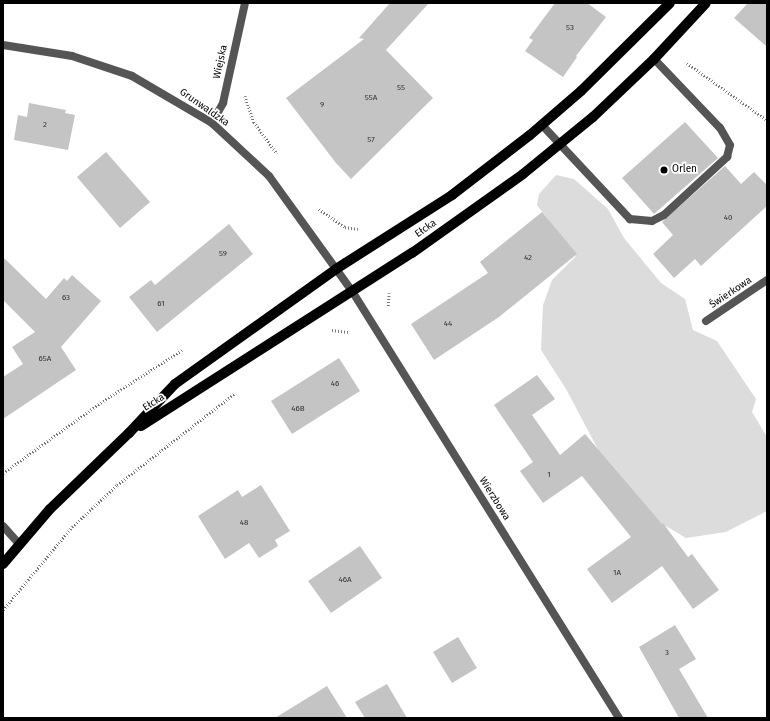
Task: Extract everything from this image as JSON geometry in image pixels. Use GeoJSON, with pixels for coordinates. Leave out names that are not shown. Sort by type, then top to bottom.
{"type":"FeatureCollection","features":[{"type":"Feature","properties":{"kind":"main road","name":"Ełcka"},"geometry":{"type":"LineString","coordinates":[[3,564],[88,470],[129,433],[176,384],[336,269],[452,195],[542,125],[581,91],[670,3]]}},
{"type":"Feature","properties":{"kind":"main road","name":"Ełcka"},"geometry":{"type":"LineString","coordinates":[[129,433],[352,292],[467,215],[560,145],[654,59],[706,3]]}},
{"type":"Feature","properties":{"kind":"street","name":"Wiejska"},"geometry":{"type":"LineString","coordinates":[[212,123],[223,103],[245,3]]}},
{"type":"Feature","properties":{"kind":"street","name":"Grunwaldzka"},"geometry":{"type":"LineString","coordinates":[[3,45],[49,50],[102,65],[158,90],[212,123],[270,176],[352,292]]}},
{"type":"Feature","properties":{"kind":"street"},"geometry":{"type":"LineString","coordinates":[[542,125],[630,219],[639,222],[652,221],[664,215],[727,157],[730,145],[720,128],[654,59]]}},
{"type":"Feature","properties":{"kind":"street","name":"Świerkowa"},"geometry":{"type":"LineString","coordinates":[[706,321],[767,280]]}},
{"type":"Feature","properties":{"kind":"street","name":"Wierzbowa"},"geometry":{"type":"LineString","coordinates":[[352,292],[616,717]]}},
{"type":"Feature","properties":{"kind":"street"},"geometry":{"type":"LineString","coordinates":[[3,526],[20,544]]}},
{"type":"Feature","properties":{"kind":"path"},"geometry":{"type":"LineString","coordinates":[[680,58],[767,120]]}},
{"type":"Feature","properties":{"kind":"path"},"geometry":{"type":"LineString","coordinates":[[228,78],[246,98],[254,122],[279,156]]}},
{"type":"Feature","properties":{"kind":"path"},"geometry":{"type":"LineString","coordinates":[[318,207],[345,227],[358,229],[365,227]]}},
{"type":"Feature","properties":{"kind":"path"},"geometry":{"type":"LineString","coordinates":[[330,329],[348,332]]}},
{"type":"Feature","properties":{"kind":"path"},"geometry":{"type":"LineString","coordinates":[[3,473],[103,401],[188,347]]}},
{"type":"Feature","properties":{"kind":"path"},"geometry":{"type":"LineString","coordinates":[[3,610],[78,521],[172,441],[242,388]]}},
{"type":"Feature","properties":{"kind":"shaded area"},"geometry":{"type":"Polygon","coordinates":[[[556,175],[574,179],[608,209],[624,238],[661,283],[685,299],[693,330],[717,341],[756,399],[752,412],[767,437],[767,511],[726,532],[686,538],[644,513],[601,455],[566,389],[541,350],[543,305],[552,280],[576,256],[537,205],[539,194],[556,175]]]}},
{"type":"Feature","properties":{"kind":"building"},"geometry":{"type":"Polygon","coordinates":[[[390,3],[429,3],[386,50],[433,98],[351,179],[336,163],[286,98],[364,39],[359,38],[390,3]]]}},
{"type":"Feature","properties":{"kind":"building"},"geometry":{"type":"Polygon","coordinates":[[[555,3],[587,3],[606,17],[576,56],[577,57],[563,77],[525,51],[533,40],[529,38],[555,3]]]}},
{"type":"Feature","properties":{"kind":"building"},"geometry":{"type":"Polygon","coordinates":[[[748,3],[767,3],[767,47],[734,18],[748,3]]]}},
{"type":"Feature","properties":{"kind":"building"},"geometry":{"type":"Polygon","coordinates":[[[29,103],[66,110],[65,113],[75,115],[68,150],[14,140],[18,115],[27,117],[29,103]]]}},
{"type":"Feature","properties":{"kind":"building"},"geometry":{"type":"Polygon","coordinates":[[[685,122],[718,158],[654,214],[622,178],[685,122]]]}},
{"type":"Feature","properties":{"kind":"building"},"geometry":{"type":"Polygon","coordinates":[[[106,152],[150,202],[120,228],[77,177],[106,152]]]}},
{"type":"Feature","properties":{"kind":"building"},"geometry":{"type":"Polygon","coordinates":[[[725,166],[741,184],[754,172],[767,185],[767,206],[701,266],[695,259],[674,278],[653,254],[673,235],[662,222],[725,166]]]}},
{"type":"Feature","properties":{"kind":"building"},"geometry":{"type":"Polygon","coordinates":[[[542,212],[577,254],[499,317],[434,360],[411,324],[488,273],[480,262],[542,212]]]}},
{"type":"Feature","properties":{"kind":"building"},"geometry":{"type":"Polygon","coordinates":[[[229,224],[253,254],[157,332],[129,297],[151,280],[155,285],[229,224]]]}},
{"type":"Feature","properties":{"kind":"building"},"geometry":{"type":"Polygon","coordinates":[[[3,257],[46,299],[64,278],[67,281],[72,275],[101,301],[61,347],[76,370],[3,419],[3,377],[23,364],[12,347],[35,332],[3,300],[3,257]]]}},
{"type":"Feature","properties":{"kind":"building"},"geometry":{"type":"Polygon","coordinates":[[[339,358],[360,391],[292,434],[271,401],[339,358]]]}},
{"type":"Feature","properties":{"kind":"building"},"geometry":{"type":"Polygon","coordinates":[[[537,375],[555,399],[532,415],[560,455],[585,434],[662,524],[663,523],[688,557],[692,554],[719,590],[693,609],[662,566],[612,603],[587,569],[631,537],[582,476],[543,503],[520,471],[533,462],[494,405],[537,375]]]}},
{"type":"Feature","properties":{"kind":"building"},"geometry":{"type":"Polygon","coordinates":[[[261,485],[290,531],[275,540],[278,546],[259,558],[249,543],[225,559],[198,516],[238,490],[242,497],[261,485]]]}},
{"type":"Feature","properties":{"kind":"building"},"geometry":{"type":"Polygon","coordinates":[[[360,546],[382,578],[331,613],[308,581],[360,546]]]}},
{"type":"Feature","properties":{"kind":"building"},"geometry":{"type":"Polygon","coordinates":[[[675,625],[696,659],[679,669],[708,718],[679,718],[639,647],[675,625]]]}},
{"type":"Feature","properties":{"kind":"building"},"geometry":{"type":"Polygon","coordinates":[[[458,637],[477,668],[452,683],[433,652],[458,637]]]}},
{"type":"Feature","properties":{"kind":"building"},"geometry":{"type":"Polygon","coordinates":[[[387,684],[407,718],[365,718],[355,702],[387,684]]]}},
{"type":"Feature","properties":{"kind":"building"},"geometry":{"type":"Polygon","coordinates":[[[327,686],[347,718],[275,718],[327,686]]]}},
{"type":"Feature","properties":{"kind":"place","name":"Orlen"},"geometry":{"type":"Point","coordinates":[664,170]}}]}
